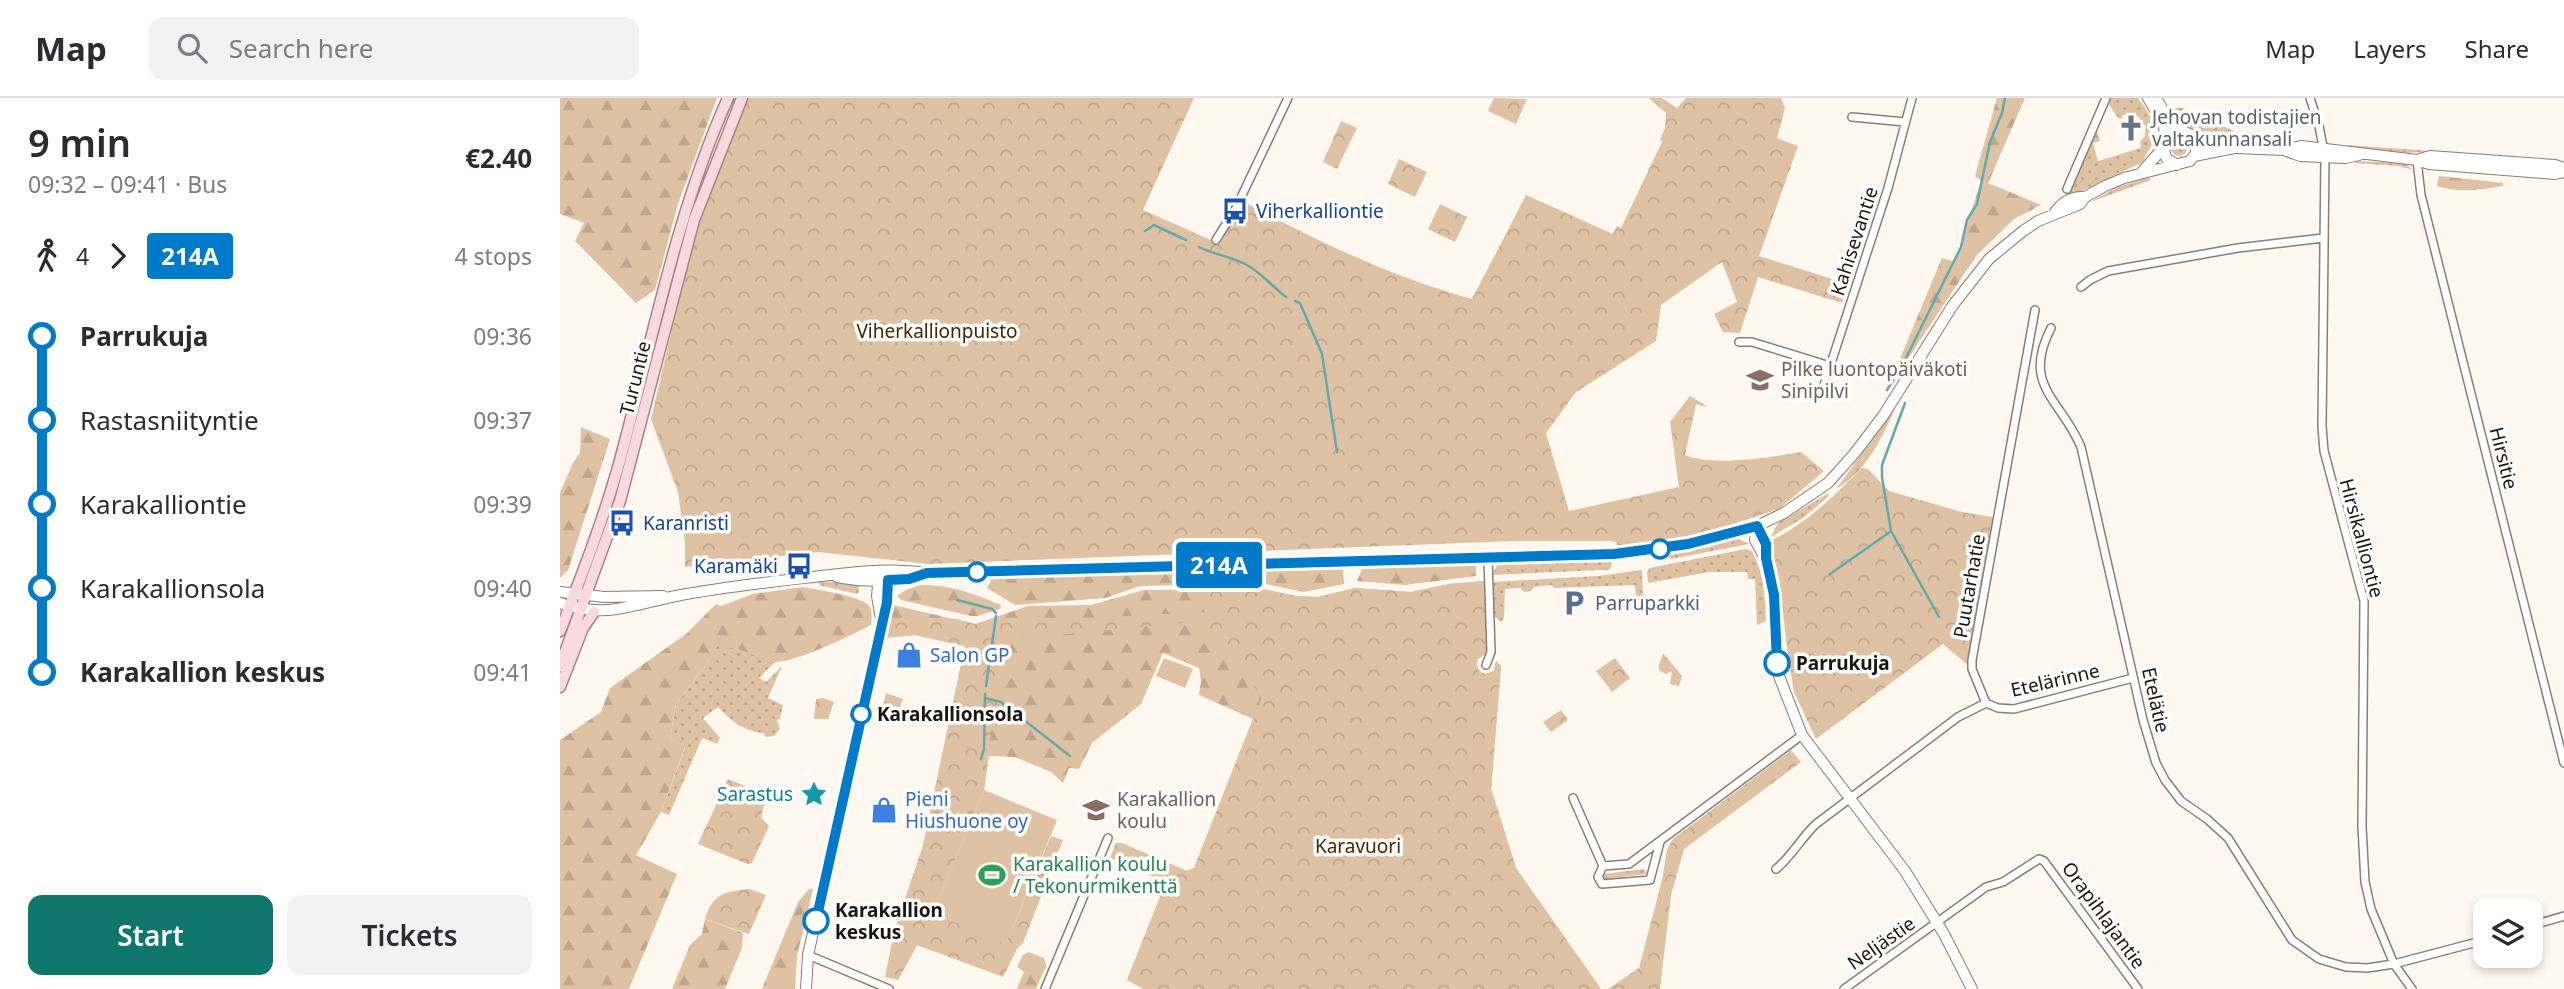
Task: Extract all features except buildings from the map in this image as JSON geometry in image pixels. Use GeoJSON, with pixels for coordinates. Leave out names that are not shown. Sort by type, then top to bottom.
{"type":"FeatureCollection","features":[{"type":"Feature","properties":{"kind":"main road","name":"Turuntie"},"geometry":{"type":"LineString","coordinates":[[560,631],[565,605],[573,595],[620,460],[685,210],[728,98]]}},
{"type":"Feature","properties":{"kind":"main road","name":"Turuntie"},"geometry":{"type":"LineString","coordinates":[[560,666],[588,611],[587,596],[626,483],[694,219],[742,98]]}},
{"type":"Feature","properties":{"kind":"main road"},"geometry":{"type":"LineString","coordinates":[[2148,98],[2164,125],[2166,158],[2177,165]]}},
{"type":"Feature","properties":{"kind":"main road"},"geometry":{"type":"LineString","coordinates":[[2156,98],[2170,122],[2180,131],[2195,140],[2237,148],[2284,150],[2300,156],[2324,153],[2345,158],[2359,155],[2417,160],[2430,156],[2556,165],[2564,170]]}},
{"type":"Feature","properties":{"kind":"main road"},"geometry":{"type":"LineString","coordinates":[[2141,173],[2171,133],[2180,131]]}},
{"type":"Feature","properties":{"kind":"main road"},"geometry":{"type":"LineString","coordinates":[[565,605],[588,611],[638,607],[674,596],[790,578],[830,575],[909,579],[927,573],[1488,558],[1647,551],[1702,541],[1757,526],[1801,503],[1842,469],[1883,416],[1953,305],[1989,259],[2067,200],[2076,196],[2085,197],[2123,178],[2187,163],[2194,156],[2195,140]]}},
{"type":"Feature","properties":{"kind":"main road"},"geometry":{"type":"LineString","coordinates":[[2194,156],[2237,148]]}},
{"type":"Feature","properties":{"kind":"main road"},"geometry":{"type":"LineString","coordinates":[[1757,526],[1755,540],[1766,558],[1774,595],[1779,676],[1802,736],[1893,853],[1937,923],[1972,989]]}},
{"type":"Feature","properties":{"kind":"main road"},"geometry":{"type":"LineString","coordinates":[[806,989],[808,956],[887,602],[882,577]]}},
{"type":"Feature","properties":{"kind":"main road"},"geometry":{"type":"LineString","coordinates":[[560,592],[587,596],[674,596]]}},
{"type":"Feature","properties":{"kind":"main road"},"geometry":{"type":"LineString","coordinates":[[560,687],[588,611]]}},
{"type":"Feature","properties":{"kind":"street"},"geometry":{"type":"LineString","coordinates":[[1216,240],[1236,208],[1288,98]]}},
{"type":"Feature","properties":{"kind":"street","name":"Kahisevantie"},"geometry":{"type":"LineString","coordinates":[[1822,391],[1888,188],[1912,98]]}},
{"type":"Feature","properties":{"kind":"street"},"geometry":{"type":"LineString","coordinates":[[2067,189],[2106,98]]}},
{"type":"Feature","properties":{"kind":"street","name":"Hirsikalliontie"},"geometry":{"type":"LineString","coordinates":[[2310,98],[2324,153],[2324,451],[2364,601],[2362,827],[2365,882],[2371,909],[2394,964],[2412,989]]}},
{"type":"Feature","properties":{"kind":"street"},"geometry":{"type":"LineString","coordinates":[[1852,117],[1905,122]]}},
{"type":"Feature","properties":{"kind":"street","name":"Hirsitie"},"geometry":{"type":"LineString","coordinates":[[2417,160],[2421,195],[2564,763]]}},
{"type":"Feature","properties":{"kind":"street"},"geometry":{"type":"LineString","coordinates":[[2081,287],[2100,274],[2118,269],[2238,248],[2323,238]]}},
{"type":"Feature","properties":{"kind":"street","name":"Puutarhatie"},"geometry":{"type":"LineString","coordinates":[[1986,703],[1972,669],[1972,660],[2035,310]]}},
{"type":"Feature","properties":{"kind":"street","name":"Etelätie"},"geometry":{"type":"LineString","coordinates":[[2051,328],[2040,354],[2041,377],[2046,392],[2066,417],[2081,447],[2146,734],[2165,780],[2181,801],[2228,838],[2292,940],[2319,959],[2346,967],[2367,968],[2394,964],[2473,943]]}},
{"type":"Feature","properties":{"kind":"street"},"geometry":{"type":"LineString","coordinates":[[1739,342],[1752,342],[1830,366]]}},
{"type":"Feature","properties":{"kind":"street"},"geometry":{"type":"LineString","coordinates":[[1486,665],[1492,652],[1488,558]]}},
{"type":"Feature","properties":{"kind":"street","name":"Etelärinne"},"geometry":{"type":"LineString","coordinates":[[1986,703],[1998,708],[2014,709],[2133,678]]}},
{"type":"Feature","properties":{"kind":"street"},"geometry":{"type":"LineString","coordinates":[[1776,869],[1788,859],[1808,831],[1851,797],[1958,717],[1986,703]]}},
{"type":"Feature","properties":{"kind":"street"},"geometry":{"type":"LineString","coordinates":[[1603,866],[1629,864],[1802,736]]}},
{"type":"Feature","properties":{"kind":"street"},"geometry":{"type":"LineString","coordinates":[[1573,798],[1603,866],[1598,877],[1602,884],[1650,880],[1660,841]]}},
{"type":"Feature","properties":{"kind":"street"},"geometry":{"type":"LineString","coordinates":[[1045,989],[1108,838]]}},
{"type":"Feature","properties":{"kind":"street","name":"Orapihlajantie"},"geometry":{"type":"LineString","coordinates":[[1937,923],[1986,887],[2003,882],[2039,859],[2044,862],[2138,989]]}},
{"type":"Feature","properties":{"kind":"street"},"geometry":{"type":"LineString","coordinates":[[2543,922],[2564,916]]}},
{"type":"Feature","properties":{"kind":"street","name":"Neljästie"},"geometry":{"type":"LineString","coordinates":[[1844,989],[1937,923]]}},
{"type":"Feature","properties":{"kind":"street"},"geometry":{"type":"LineString","coordinates":[[808,956],[888,989]]}},
{"type":"Feature","properties":{"kind":"green space"},"geometry":{"type":"Polygon","coordinates":[[[560,98],[717,98],[678,204],[655,290],[636,303],[575,241],[584,223],[560,214],[560,98]]]}},
{"type":"Feature","properties":{"kind":"green space","name":"Viherkallionpuisto"},"geometry":{"type":"Polygon","coordinates":[[[746,98],[1194,98],[1143,210],[1220,244],[1243,201],[1355,257],[1472,299],[1526,195],[1613,234],[1617,226],[1621,228],[1662,142],[1660,139],[1665,128],[1666,113],[1649,98],[1662,98],[1677,108],[1686,98],[1781,98],[1785,108],[1777,138],[1798,146],[1759,256],[1848,284],[1842,303],[1758,277],[1740,333],[1723,332],[1714,314],[1737,302],[1722,262],[1661,305],[1656,341],[1576,392],[1546,433],[1569,511],[1679,487],[1670,422],[1690,396],[1708,407],[1696,404],[1685,455],[1697,459],[1726,461],[1801,452],[1824,471],[1779,509],[1661,543],[1617,546],[1617,543],[1612,541],[1514,541],[928,564],[818,552],[685,567],[685,543],[678,492],[651,419],[697,223],[746,98]]]}},
{"type":"Feature","properties":{"kind":"green space"},"geometry":{"type":"Polygon","coordinates":[[[1494,98],[1527,99],[1516,124],[1488,111],[1494,98]]]}},
{"type":"Feature","properties":{"kind":"green space"},"geometry":{"type":"Polygon","coordinates":[[[1997,98],[2025,98],[1988,183],[2041,205],[2014,219],[1976,256],[1887,390],[1942,258],[1955,262],[1981,181],[1975,176],[1997,98]]]}},
{"type":"Feature","properties":{"kind":"green space"},"geometry":{"type":"Polygon","coordinates":[[[2110,98],[2138,98],[2154,127],[2150,149],[2145,161],[2069,197],[2069,190],[2096,128],[2100,141],[2093,143],[2098,161],[2141,148],[2140,142],[2145,136],[2146,127],[2134,114],[2118,118],[2108,103],[2110,98]]]}},
{"type":"Feature","properties":{"kind":"green space"},"geometry":{"type":"Polygon","coordinates":[[[2176,108],[2183,108],[2251,139],[2218,139],[2197,134],[2170,115],[2176,108]]]}},
{"type":"Feature","properties":{"kind":"green space"},"geometry":{"type":"Polygon","coordinates":[[[1341,121],[1357,128],[1337,169],[1323,162],[1341,121]]]}},
{"type":"Feature","properties":{"kind":"green space"},"geometry":{"type":"Polygon","coordinates":[[[2179,140],[2187,148],[2179,156],[2171,148],[2179,140]]]}},
{"type":"Feature","properties":{"kind":"green space"},"geometry":{"type":"Polygon","coordinates":[[[2347,145],[2431,152],[2399,153],[2347,148],[2347,145]]]}},
{"type":"Feature","properties":{"kind":"green space"},"geometry":{"type":"Polygon","coordinates":[[[1399,159],[1427,172],[1415,197],[1388,184],[1399,159]]]}},
{"type":"Feature","properties":{"kind":"green space"},"geometry":{"type":"Polygon","coordinates":[[[2355,163],[2405,163],[2413,170],[2398,166],[2355,163]]]}},
{"type":"Feature","properties":{"kind":"green space"},"geometry":{"type":"Polygon","coordinates":[[[2439,176],[2503,183],[2503,186],[2453,190],[2437,186],[2439,176]]]}},
{"type":"Feature","properties":{"kind":"green space"},"geometry":{"type":"Polygon","coordinates":[[[2149,177],[2151,180],[2088,203],[2118,187],[2149,177]]]}},
{"type":"Feature","properties":{"kind":"green space"},"geometry":{"type":"Polygon","coordinates":[[[1440,204],[1467,217],[1455,242],[1428,229],[1440,204]]]}},
{"type":"Feature","properties":{"kind":"green space"},"geometry":{"type":"Polygon","coordinates":[[[1895,408],[1879,442],[1864,464],[1837,488],[1895,408]]]}},
{"type":"Feature","properties":{"kind":"green space"},"geometry":{"type":"Polygon","coordinates":[[[581,427],[610,439],[568,570],[560,578],[560,493],[580,453],[581,427]]]}},
{"type":"Feature","properties":{"kind":"green space"},"geometry":{"type":"Polygon","coordinates":[[[1862,468],[1868,469],[1889,491],[1962,512],[1998,518],[1972,669],[1943,644],[1816,739],[1794,692],[1773,552],[1774,539],[1809,516],[1862,468]]]}},
{"type":"Feature","properties":{"kind":"green space"},"geometry":{"type":"Polygon","coordinates":[[[1829,493],[1828,497],[1803,518],[1771,537],[1778,523],[1829,493]]]}},
{"type":"Feature","properties":{"kind":"green space"},"geometry":{"type":"Polygon","coordinates":[[[1737,538],[1749,544],[1671,559],[1667,556],[1737,538]]]}},
{"type":"Feature","properties":{"kind":"green space"},"geometry":{"type":"Polygon","coordinates":[[[1746,549],[1752,551],[1756,559],[1763,585],[1766,621],[1757,625],[1755,579],[1748,579],[1747,572],[1709,572],[1648,583],[1647,572],[1650,568],[1746,549]]]}},
{"type":"Feature","properties":{"kind":"green space"},"geometry":{"type":"Polygon","coordinates":[[[1612,562],[1609,570],[1492,575],[1498,564],[1612,562]]]}},
{"type":"Feature","properties":{"kind":"green space"},"geometry":{"type":"Polygon","coordinates":[[[1476,564],[1476,576],[1405,585],[1357,581],[1362,569],[1476,564]]]}},
{"type":"Feature","properties":{"kind":"green space"},"geometry":{"type":"Polygon","coordinates":[[[1343,569],[1344,584],[1304,592],[1261,583],[1140,586],[1105,598],[1015,605],[987,588],[991,580],[1006,575],[1043,577],[1343,569]]]}},
{"type":"Feature","properties":{"kind":"green space"},"geometry":{"type":"Polygon","coordinates":[[[1642,570],[1643,599],[1636,600],[1635,585],[1554,588],[1552,585],[1534,587],[1531,591],[1524,592],[1520,588],[1505,589],[1504,618],[1501,622],[1494,616],[1493,582],[1598,576],[1642,570]]]}},
{"type":"Feature","properties":{"kind":"green space"},"geometry":{"type":"Polygon","coordinates":[[[815,581],[860,584],[858,594],[822,586],[815,581]]]}},
{"type":"Feature","properties":{"kind":"green space","name":"Karavuori"},"geometry":{"type":"Polygon","coordinates":[[[1485,581],[1488,650],[1478,659],[1477,666],[1485,674],[1494,671],[1496,661],[1501,666],[1491,789],[1516,868],[1601,989],[1144,989],[1127,980],[1166,882],[1110,858],[1145,853],[1187,871],[1194,868],[1253,719],[1199,695],[1199,668],[1163,653],[1141,704],[1092,743],[1079,769],[1069,768],[1063,783],[1051,772],[1015,757],[989,756],[984,790],[933,913],[936,952],[917,945],[898,980],[894,932],[923,846],[965,646],[915,635],[885,638],[893,605],[975,624],[1028,606],[1091,605],[1144,590],[1263,589],[1296,596],[1318,597],[1355,588],[1411,592],[1449,584],[1485,581]]]}},
{"type":"Feature","properties":{"kind":"green space","name":"Karavuori"},"geometry":{"type":"Polygon","coordinates":[[[1485,581],[1488,650],[1478,659],[1477,666],[1485,674],[1494,671],[1496,661],[1501,666],[1491,789],[1516,868],[1601,989],[1144,989],[1127,980],[1166,882],[1110,858],[1116,843],[1122,843],[1187,871],[1194,868],[1262,697],[1204,621],[1013,639],[995,699],[984,790],[933,913],[1006,943],[1051,836],[1063,840],[1023,943],[1017,949],[1003,977],[917,945],[898,980],[885,977],[894,932],[923,846],[965,646],[915,635],[885,638],[889,621],[957,619],[975,624],[1204,612],[1198,589],[1263,589],[1296,596],[1318,597],[1355,588],[1411,592],[1449,584],[1485,581]]]}},
{"type":"Feature","properties":{"kind":"green space"},"geometry":{"type":"Polygon","coordinates":[[[920,585],[962,590],[1001,605],[1000,609],[971,616],[901,600],[897,596],[920,585]]]}},
{"type":"Feature","properties":{"kind":"green space"},"geometry":{"type":"Polygon","coordinates":[[[803,587],[866,603],[871,609],[871,625],[820,649],[778,662],[737,649],[717,646],[676,704],[670,739],[685,747],[661,812],[636,855],[677,874],[629,989],[560,989],[560,740],[601,712],[610,688],[686,634],[716,604],[721,606],[753,594],[803,587]]]}},
{"type":"Feature","properties":{"kind":"green space"},"geometry":{"type":"Polygon","coordinates":[[[717,646],[728,646],[775,662],[759,678],[766,682],[782,666],[768,698],[783,705],[780,719],[777,720],[780,729],[774,736],[766,737],[763,733],[738,724],[718,707],[703,718],[720,738],[717,744],[702,738],[669,815],[661,812],[685,748],[670,739],[676,704],[717,646]]]}},
{"type":"Feature","properties":{"kind":"green space"},"geometry":{"type":"Polygon","coordinates":[[[1663,653],[1682,676],[1679,686],[1670,684],[1672,671],[1666,674],[1659,670],[1663,653]]]}},
{"type":"Feature","properties":{"kind":"green space"},"geometry":{"type":"Polygon","coordinates":[[[1164,658],[1193,669],[1185,688],[1156,676],[1164,658]]]}},
{"type":"Feature","properties":{"kind":"green space"},"geometry":{"type":"Polygon","coordinates":[[[1615,658],[1630,678],[1612,692],[1596,671],[1615,658]]]}},
{"type":"Feature","properties":{"kind":"green space"},"geometry":{"type":"Polygon","coordinates":[[[886,693],[903,699],[899,709],[887,711],[883,706],[886,693]]]}},
{"type":"Feature","properties":{"kind":"green space"},"geometry":{"type":"Polygon","coordinates":[[[823,698],[834,702],[828,719],[814,719],[816,699],[823,698]]]}},
{"type":"Feature","properties":{"kind":"green space"},"geometry":{"type":"Polygon","coordinates":[[[1561,710],[1568,720],[1551,732],[1543,722],[1561,710]]]}},
{"type":"Feature","properties":{"kind":"green space"},"geometry":{"type":"Polygon","coordinates":[[[1791,750],[1801,762],[1684,849],[1671,895],[1660,989],[1608,989],[1639,968],[1667,850],[1673,839],[1791,750]]]}},
{"type":"Feature","properties":{"kind":"green space"},"geometry":{"type":"Polygon","coordinates":[[[728,779],[767,795],[761,817],[769,826],[752,863],[747,864],[698,844],[728,779]]]}},
{"type":"Feature","properties":{"kind":"green space","name":"Karakallion koulu / Tekonurmikenttä"},"geometry":{"type":"Polygon","coordinates":[[[984,790],[1057,820],[1006,944],[933,913],[984,790]]]}},
{"type":"Feature","properties":{"kind":"green space"},"geometry":{"type":"Polygon","coordinates":[[[1644,869],[1647,874],[1605,879],[1603,876],[1604,874],[1644,869]]]}},
{"type":"Feature","properties":{"kind":"green space"},"geometry":{"type":"Polygon","coordinates":[[[749,889],[766,895],[749,934],[705,919],[715,899],[726,893],[749,889]]]}},
{"type":"Feature","properties":{"kind":"green space"},"geometry":{"type":"Polygon","coordinates":[[[809,889],[813,889],[797,956],[795,989],[762,989],[798,902],[809,889]]]}},
{"type":"Feature","properties":{"kind":"green space"},"geometry":{"type":"Polygon","coordinates":[[[705,919],[743,933],[742,948],[725,989],[672,989],[690,945],[702,934],[705,919]]]}},
{"type":"Feature","properties":{"kind":"green space"},"geometry":{"type":"Polygon","coordinates":[[[1028,952],[1044,958],[1046,966],[1036,989],[1017,989],[1024,972],[1017,967],[1023,955],[1028,952]]]}},
{"type":"Feature","properties":{"kind":"waterway"},"geometry":{"type":"LineString","coordinates":[[1887,390],[1902,366],[1961,247],[1967,220],[1977,204],[1990,142],[2005,98]]}},
{"type":"Feature","properties":{"kind":"waterway"},"geometry":{"type":"LineString","coordinates":[[1145,231],[1154,225],[1186,240]]}},
{"type":"Feature","properties":{"kind":"waterway"},"geometry":{"type":"LineString","coordinates":[[1199,247],[1247,265],[1286,297]]}},
{"type":"Feature","properties":{"kind":"waterway"},"geometry":{"type":"LineString","coordinates":[[1295,301],[1300,303],[1322,354],[1337,452]]}},
{"type":"Feature","properties":{"kind":"waterway"},"geometry":{"type":"LineString","coordinates":[[1905,403],[1882,465],[1882,477],[1891,531],[1939,617]]}},
{"type":"Feature","properties":{"kind":"waterway"},"geometry":{"type":"LineString","coordinates":[[1830,574],[1890,532]]}},
{"type":"Feature","properties":{"kind":"waterway"},"geometry":{"type":"LineString","coordinates":[[957,600],[992,609],[996,613]]}},
{"type":"Feature","properties":{"kind":"waterway"},"geometry":{"type":"LineString","coordinates":[[986,686],[996,616]]}},
{"type":"Feature","properties":{"kind":"waterway"},"geometry":{"type":"LineString","coordinates":[[981,759],[984,749],[985,694]]}},
{"type":"Feature","properties":{"kind":"waterway"},"geometry":{"type":"LineString","coordinates":[[985,698],[1001,702],[1070,756]]}},
{"type":"Feature","properties":{"kind":"bus line","name":"214A"},"geometry":{"type":"LineString","coordinates":[[816,921],[887,602],[888,580],[909,579],[927,573],[1614,554],[1688,544],[1757,526],[1766,544],[1766,558],[1774,595],[1777,663]]}},
{"type":"Feature","properties":{"kind":"place","name":"Jehovan todistajien valtakunnansali"},"geometry":{"type":"Point","coordinates":[2131,128]}},
{"type":"Feature","properties":{"kind":"place","name":"Viherkalliontie"},"geometry":{"type":"Point","coordinates":[1235,211]}},
{"type":"Feature","properties":{"kind":"place","name":"Pilke luontopäiväkoti Sinipilvi"},"geometry":{"type":"Point","coordinates":[1760,380]}},
{"type":"Feature","properties":{"kind":"place","name":"Karanristi"},"geometry":{"type":"Point","coordinates":[622,523]}},
{"type":"Feature","properties":{"kind":"place","name":"Karamäki"},"geometry":{"type":"Point","coordinates":[799,566]}},
{"type":"Feature","properties":{"kind":"place","name":"Parruparkki"},"geometry":{"type":"Point","coordinates":[1574,603]}},
{"type":"Feature","properties":{"kind":"place","name":"Salon GP"},"geometry":{"type":"Point","coordinates":[909,655]}},
{"type":"Feature","properties":{"kind":"place","name":"Parrukuja"},"geometry":{"type":"Point","coordinates":[1777,663]}},
{"type":"Feature","properties":{"kind":"place","name":"Karakallionsola"},"geometry":{"type":"Point","coordinates":[861,714]}},
{"type":"Feature","properties":{"kind":"place","name":"Sarastus"},"geometry":{"type":"Point","coordinates":[814,794]}},
{"type":"Feature","properties":{"kind":"place","name":"Pieni Hiushuone oy"},"geometry":{"type":"Point","coordinates":[884,810]}},
{"type":"Feature","properties":{"kind":"place","name":"Karakallion koulu"},"geometry":{"type":"Point","coordinates":[1096,810]}},
{"type":"Feature","properties":{"kind":"place","name":"Karakallion koulu / Tekonurmikenttä"},"geometry":{"type":"Point","coordinates":[992,875]}},
{"type":"Feature","properties":{"kind":"place","name":"Karakallion keskus"},"geometry":{"type":"Point","coordinates":[816,921]}}]}
